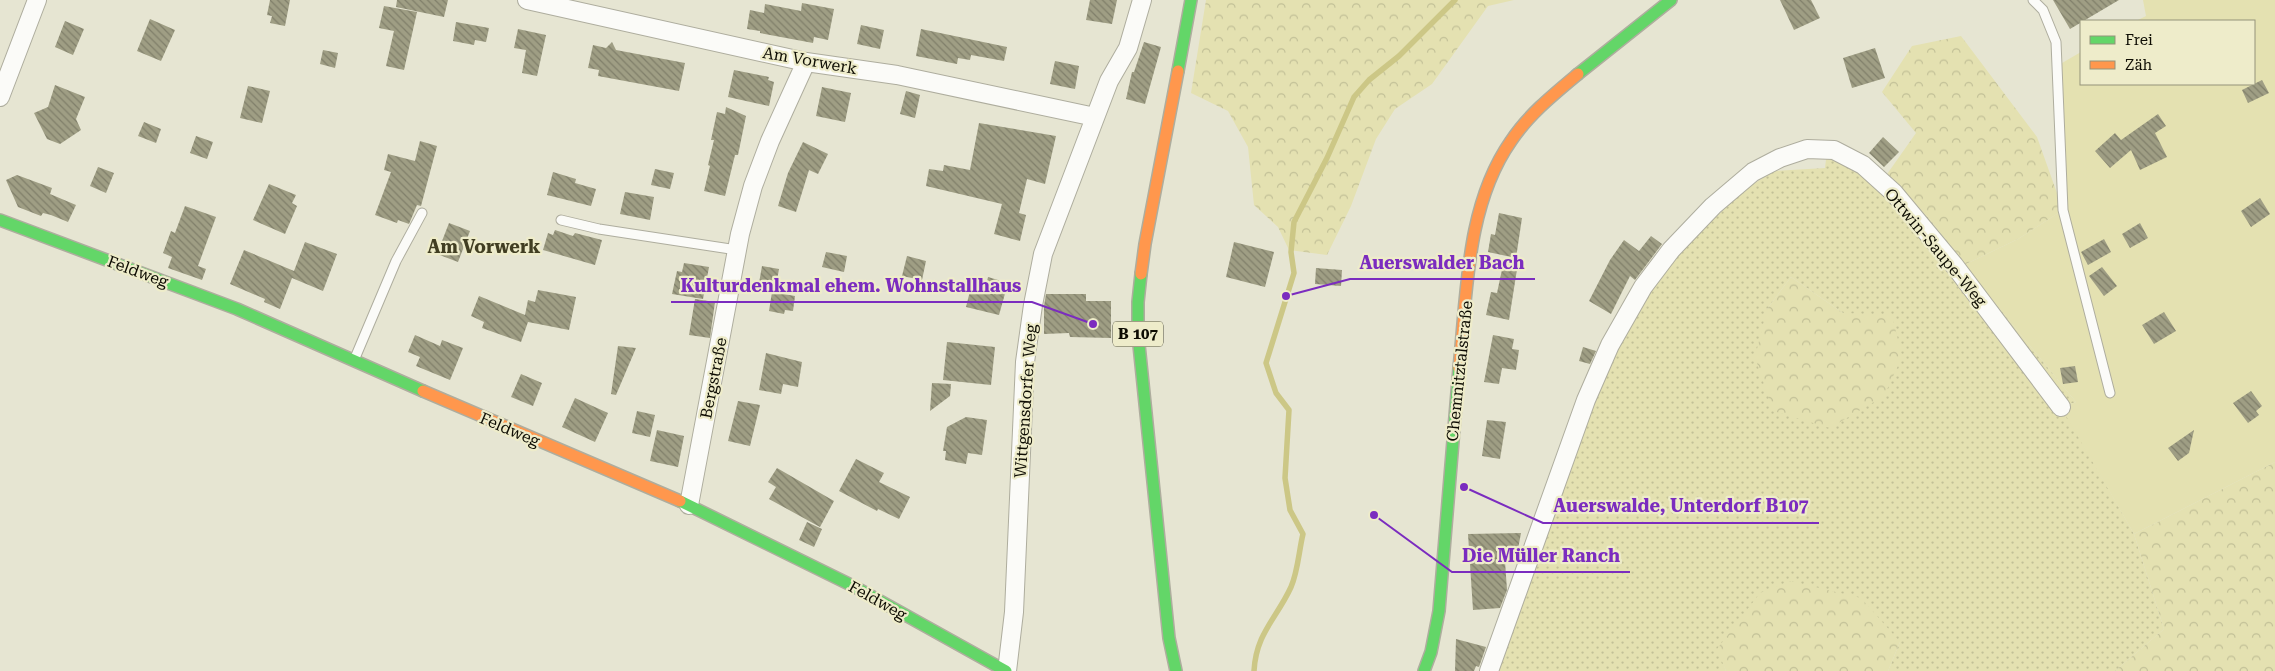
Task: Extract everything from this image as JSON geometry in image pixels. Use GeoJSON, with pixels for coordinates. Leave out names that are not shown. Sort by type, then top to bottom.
{"type":"FeatureCollection","features":[{"type":"Feature","properties":{"kind":"main road","name":"B 107"},"geometry":{"type":"LineString","coordinates":[[1176,671],[1169,638],[1148,447],[1138,336],[1138,302],[1145,244],[1191,0]]}},
{"type":"Feature","properties":{"kind":"main road","name":"Chemnitztalstraße"},"geometry":{"type":"LineString","coordinates":[[1424,671],[1436,626],[1443,575],[1456,399],[1469,276],[1482,202],[1490,179],[1511,140],[1555,93],[1671,0]]}},
{"type":"Feature","properties":{"kind":"main road","name":"Feldweg"},"geometry":{"type":"LineString","coordinates":[[0,220],[202,295],[689,505],[855,587],[1006,671]]}},
{"type":"Feature","properties":{"kind":"street"},"geometry":{"type":"LineString","coordinates":[[0,97],[37,0]]}},
{"type":"Feature","properties":{"kind":"street","name":"Am Vorwerk"},"geometry":{"type":"LineString","coordinates":[[527,0],[806,62],[897,75],[1095,117]]}},
{"type":"Feature","properties":{"kind":"street","name":"Wittgensdorfer Weg"},"geometry":{"type":"LineString","coordinates":[[1006,671],[1014,612],[1025,362],[1043,254],[1109,81],[1128,48],[1142,0]]}},
{"type":"Feature","properties":{"kind":"street","name":"Bergstraße"},"geometry":{"type":"LineString","coordinates":[[689,505],[737,250],[753,186],[770,141],[806,62]]}},
{"type":"Feature","properties":{"kind":"street","name":"Ottwin-Saupe-Weg"},"geometry":{"type":"LineString","coordinates":[[1489,671],[1586,400],[1610,345],[1643,287],[1671,250],[1713,206],[1753,172],[1780,158],[1808,149],[1834,150],[1863,165],[1894,193],[1954,265],[2061,407]]}},
{"type":"Feature","properties":{"kind":"lane"},"geometry":{"type":"LineString","coordinates":[[2033,0],[2043,10],[2056,42],[2063,210],[2110,393]]}},
{"type":"Feature","properties":{"kind":"lane"},"geometry":{"type":"LineString","coordinates":[[354,359],[396,261],[422,213]]}},
{"type":"Feature","properties":{"kind":"lane"},"geometry":{"type":"LineString","coordinates":[[561,220],[599,229],[737,250]]}},
{"type":"Feature","properties":{"kind":"green space"},"geometry":{"type":"Polygon","coordinates":[[[1206,0],[1514,0],[1488,6],[1432,84],[1395,109],[1376,139],[1351,206],[1327,255],[1289,250],[1278,227],[1254,205],[1248,147],[1228,111],[1191,93],[1206,0]]]}},
{"type":"Feature","properties":{"kind":"green space"},"geometry":{"type":"Polygon","coordinates":[[[2143,0],[2275,0],[2275,462],[2134,534],[2061,407],[2076,402],[1964,265],[2018,239],[2063,210],[2062,63],[2080,53],[2080,85],[2255,85],[2255,20],[2138,20],[2146,16],[2143,0]]]}},
{"type":"Feature","properties":{"kind":"green space"},"geometry":{"type":"Polygon","coordinates":[[[1961,36],[2037,137],[2063,210],[2018,239],[1964,265],[1930,219],[1885,177],[1916,133],[1882,92],[1912,46],[1961,36]]]}},
{"type":"Feature","properties":{"kind":"green space"},"geometry":{"type":"Polygon","coordinates":[[[1828,142],[1853,149],[1930,219],[1964,265],[2076,402],[2062,407],[2134,534],[2164,629],[2115,671],[1888,671],[1900,642],[1718,648],[1726,671],[1495,671],[1604,371],[1647,290],[1683,248],[1748,187],[1775,171],[1825,168],[1828,142]],[[1791,277],[1767,309],[1843,313],[1791,277]]]}},
{"type":"Feature","properties":{"kind":"green space"},"geometry":{"type":"Polygon","coordinates":[[[1791,277],[1843,313],[1892,315],[1902,357],[1884,396],[1830,428],[1773,411],[1755,357],[1767,309],[1791,277]]]}},
{"type":"Feature","properties":{"kind":"green space"},"geometry":{"type":"Polygon","coordinates":[[[2275,462],[2275,671],[2115,671],[2164,629],[2134,534],[2275,462]]]}},
{"type":"Feature","properties":{"kind":"green space"},"geometry":{"type":"Polygon","coordinates":[[[1790,581],[1861,598],[1900,642],[1888,671],[1726,671],[1717,649],[1760,593],[1790,581]]]}},
{"type":"Feature","properties":{"kind":"building"},"geometry":{"type":"Polygon","coordinates":[[[270,0],[290,0],[285,26],[270,23],[272,16],[267,15],[270,0]]]}},
{"type":"Feature","properties":{"kind":"building"},"geometry":{"type":"Polygon","coordinates":[[[397,0],[448,0],[444,17],[396,7],[397,0]]]}},
{"type":"Feature","properties":{"kind":"building"},"geometry":{"type":"Polygon","coordinates":[[[1090,0],[1117,0],[1112,24],[1086,20],[1090,0]]]}},
{"type":"Feature","properties":{"kind":"building"},"geometry":{"type":"Polygon","coordinates":[[[1780,0],[1811,0],[1820,18],[1794,30],[1780,0]]]}},
{"type":"Feature","properties":{"kind":"building"},"geometry":{"type":"Polygon","coordinates":[[[2053,0],[2119,0],[2085,20],[2080,20],[2080,23],[2070,29],[2053,0]]]}},
{"type":"Feature","properties":{"kind":"building"},"geometry":{"type":"Polygon","coordinates":[[[802,3],[834,9],[828,40],[814,37],[813,43],[747,29],[750,10],[764,13],[765,4],[801,11],[802,3]]]}},
{"type":"Feature","properties":{"kind":"building"},"geometry":{"type":"Polygon","coordinates":[[[384,6],[417,12],[404,70],[386,66],[394,31],[379,28],[384,6]]]}},
{"type":"Feature","properties":{"kind":"building"},"geometry":{"type":"Polygon","coordinates":[[[150,19],[175,30],[161,61],[137,51],[150,19]]]}},
{"type":"Feature","properties":{"kind":"building"},"geometry":{"type":"Polygon","coordinates":[[[65,21],[84,29],[73,55],[55,47],[65,21]]]}},
{"type":"Feature","properties":{"kind":"building"},"geometry":{"type":"Polygon","coordinates":[[[456,22],[489,28],[486,42],[475,40],[474,45],[453,41],[456,22]]]}},
{"type":"Feature","properties":{"kind":"building"},"geometry":{"type":"Polygon","coordinates":[[[861,25],[884,30],[880,49],[857,44],[861,25]]]}},
{"type":"Feature","properties":{"kind":"building"},"geometry":{"type":"Polygon","coordinates":[[[518,29],[546,35],[537,76],[522,73],[526,50],[514,48],[518,29]]]}},
{"type":"Feature","properties":{"kind":"building"},"geometry":{"type":"Polygon","coordinates":[[[921,29],[1007,47],[1004,61],[971,55],[970,60],[958,58],[957,64],[916,56],[921,29]]]}},
{"type":"Feature","properties":{"kind":"building"},"geometry":{"type":"Polygon","coordinates":[[[612,42],[616,50],[685,63],[679,91],[598,76],[599,70],[588,68],[593,45],[606,48],[612,42]]]}},
{"type":"Feature","properties":{"kind":"building"},"geometry":{"type":"Polygon","coordinates":[[[1144,42],[1161,47],[1145,104],[1126,99],[1132,72],[1134,72],[1144,42]]]}},
{"type":"Feature","properties":{"kind":"building"},"geometry":{"type":"Polygon","coordinates":[[[1875,48],[1885,78],[1852,88],[1843,58],[1875,48]]]}},
{"type":"Feature","properties":{"kind":"building"},"geometry":{"type":"Polygon","coordinates":[[[323,50],[338,53],[335,68],[320,64],[323,50]]]}},
{"type":"Feature","properties":{"kind":"building"},"geometry":{"type":"Polygon","coordinates":[[[1055,61],[1079,66],[1075,89],[1050,84],[1055,61]]]}},
{"type":"Feature","properties":{"kind":"building"},"geometry":{"type":"Polygon","coordinates":[[[734,70],[769,77],[768,80],[774,82],[769,106],[728,97],[734,70]]]}},
{"type":"Feature","properties":{"kind":"building"},"geometry":{"type":"Polygon","coordinates":[[[2262,80],[2269,93],[2248,103],[2242,90],[2262,80]]]}},
{"type":"Feature","properties":{"kind":"building"},"geometry":{"type":"Polygon","coordinates":[[[55,85],[85,97],[76,119],[81,130],[60,144],[47,139],[34,113],[48,107],[55,85]]]}},
{"type":"Feature","properties":{"kind":"building"},"geometry":{"type":"Polygon","coordinates":[[[248,86],[270,91],[262,123],[240,118],[248,86]]]}},
{"type":"Feature","properties":{"kind":"building"},"geometry":{"type":"Polygon","coordinates":[[[822,87],[851,93],[845,122],[816,116],[822,87]]]}},
{"type":"Feature","properties":{"kind":"building"},"geometry":{"type":"Polygon","coordinates":[[[906,91],[920,95],[915,118],[900,114],[906,91]]]}},
{"type":"Feature","properties":{"kind":"building"},"geometry":{"type":"Polygon","coordinates":[[[726,107],[746,116],[738,155],[735,155],[725,196],[704,191],[710,166],[708,165],[714,140],[711,140],[717,112],[725,114],[726,107]]]}},
{"type":"Feature","properties":{"kind":"building"},"geometry":{"type":"Polygon","coordinates":[[[2158,114],[2166,126],[2155,133],[2167,157],[2140,170],[2131,150],[2110,168],[2095,151],[2115,133],[2121,140],[2158,114]]]}},
{"type":"Feature","properties":{"kind":"building"},"geometry":{"type":"Polygon","coordinates":[[[144,122],[161,129],[156,143],[138,136],[144,122]]]}},
{"type":"Feature","properties":{"kind":"building"},"geometry":{"type":"Polygon","coordinates":[[[979,123],[1056,136],[1045,184],[1027,179],[1019,213],[1026,215],[1020,241],[994,234],[1002,204],[926,186],[929,169],[943,171],[944,165],[970,170],[979,123]]]}},
{"type":"Feature","properties":{"kind":"building"},"geometry":{"type":"Polygon","coordinates":[[[196,136],[213,142],[207,159],[190,153],[196,136]]]}},
{"type":"Feature","properties":{"kind":"building"},"geometry":{"type":"Polygon","coordinates":[[[1883,137],[1899,152],[1884,167],[1869,153],[1883,137]]]}},
{"type":"Feature","properties":{"kind":"building"},"geometry":{"type":"Polygon","coordinates":[[[420,141],[437,146],[421,206],[417,205],[409,224],[398,220],[397,223],[375,215],[391,172],[384,170],[388,154],[415,161],[420,141]]]}},
{"type":"Feature","properties":{"kind":"building"},"geometry":{"type":"Polygon","coordinates":[[[803,142],[828,154],[818,174],[809,170],[796,212],[778,206],[788,173],[803,142]]]}},
{"type":"Feature","properties":{"kind":"building"},"geometry":{"type":"Polygon","coordinates":[[[98,167],[114,173],[106,193],[90,186],[98,167]]]}},
{"type":"Feature","properties":{"kind":"building"},"geometry":{"type":"Polygon","coordinates":[[[655,169],[674,173],[670,189],[651,185],[655,169]]]}},
{"type":"Feature","properties":{"kind":"building"},"geometry":{"type":"Polygon","coordinates":[[[553,172],[576,179],[575,183],[596,189],[591,206],[547,195],[553,172]]]}},
{"type":"Feature","properties":{"kind":"building"},"geometry":{"type":"Polygon","coordinates":[[[17,175],[52,188],[50,194],[76,205],[68,222],[43,213],[41,216],[18,207],[6,180],[17,175]]]}},
{"type":"Feature","properties":{"kind":"building"},"geometry":{"type":"Polygon","coordinates":[[[269,184],[296,195],[292,203],[297,206],[285,234],[253,220],[269,184]]]}},
{"type":"Feature","properties":{"kind":"building"},"geometry":{"type":"Polygon","coordinates":[[[625,192],[654,197],[650,220],[620,214],[625,192]]]}},
{"type":"Feature","properties":{"kind":"building"},"geometry":{"type":"Polygon","coordinates":[[[2260,198],[2270,214],[2251,227],[2241,211],[2260,198]]]}},
{"type":"Feature","properties":{"kind":"building"},"geometry":{"type":"Polygon","coordinates":[[[185,206],[216,217],[198,266],[206,269],[202,280],[168,268],[172,257],[163,253],[171,231],[175,233],[185,206]]]}},
{"type":"Feature","properties":{"kind":"building"},"geometry":{"type":"Polygon","coordinates":[[[1499,213],[1522,218],[1516,258],[1488,252],[1491,234],[1495,235],[1499,213]]]}},
{"type":"Feature","properties":{"kind":"building"},"geometry":{"type":"Polygon","coordinates":[[[449,223],[470,231],[458,262],[437,254],[449,223]]]}},
{"type":"Feature","properties":{"kind":"building"},"geometry":{"type":"Polygon","coordinates":[[[2140,223],[2148,238],[2130,248],[2122,234],[2140,223]]]}},
{"type":"Feature","properties":{"kind":"building"},"geometry":{"type":"Polygon","coordinates":[[[555,230],[573,236],[575,233],[602,240],[595,265],[543,250],[548,233],[553,235],[555,230]]]}},
{"type":"Feature","properties":{"kind":"building"},"geometry":{"type":"Polygon","coordinates":[[[1651,236],[1662,244],[1635,280],[1630,276],[1611,314],[1589,301],[1610,260],[1624,240],[1639,251],[1651,236]]]}},
{"type":"Feature","properties":{"kind":"building"},"geometry":{"type":"Polygon","coordinates":[[[2104,239],[2111,252],[2088,265],[2081,252],[2104,239]]]}},
{"type":"Feature","properties":{"kind":"building"},"geometry":{"type":"Polygon","coordinates":[[[305,242],[337,254],[323,291],[292,278],[280,309],[264,302],[265,299],[230,284],[244,250],[294,271],[305,242]]]}},
{"type":"Feature","properties":{"kind":"building"},"geometry":{"type":"Polygon","coordinates":[[[1234,242],[1274,252],[1265,287],[1226,277],[1234,242]]]}},
{"type":"Feature","properties":{"kind":"building"},"geometry":{"type":"Polygon","coordinates":[[[826,252],[847,256],[844,272],[822,267],[826,252]]]}},
{"type":"Feature","properties":{"kind":"building"},"geometry":{"type":"Polygon","coordinates":[[[907,256],[926,261],[922,280],[902,276],[907,256]]]}},
{"type":"Feature","properties":{"kind":"building"},"geometry":{"type":"Polygon","coordinates":[[[1504,260],[1518,263],[1509,320],[1486,315],[1491,292],[1497,293],[1504,260]]]}},
{"type":"Feature","properties":{"kind":"building"},"geometry":{"type":"Polygon","coordinates":[[[684,263],[709,267],[703,299],[672,294],[677,271],[682,272],[684,263]]]}},
{"type":"Feature","properties":{"kind":"building"},"geometry":{"type":"Polygon","coordinates":[[[762,266],[779,269],[776,286],[759,283],[762,266]]]}},
{"type":"Feature","properties":{"kind":"building"},"geometry":{"type":"Polygon","coordinates":[[[2102,267],[2117,286],[2104,296],[2089,276],[2102,267]]]}},
{"type":"Feature","properties":{"kind":"building"},"geometry":{"type":"Polygon","coordinates":[[[1316,268],[1342,270],[1341,286],[1315,284],[1316,268]]]}},
{"type":"Feature","properties":{"kind":"building"},"geometry":{"type":"Polygon","coordinates":[[[988,277],[1008,283],[999,315],[966,307],[971,287],[985,290],[988,277]]]}},
{"type":"Feature","properties":{"kind":"building"},"geometry":{"type":"Polygon","coordinates":[[[538,290],[576,297],[569,330],[528,322],[521,342],[482,328],[484,322],[471,316],[479,296],[525,315],[528,300],[535,302],[538,290]]]}},
{"type":"Feature","properties":{"kind":"building"},"geometry":{"type":"Polygon","coordinates":[[[772,292],[795,296],[793,311],[785,310],[784,314],[769,311],[772,292]]]}},
{"type":"Feature","properties":{"kind":"building"},"geometry":{"type":"Polygon","coordinates":[[[1046,294],[1086,294],[1086,301],[1111,301],[1111,338],[1070,337],[1069,333],[1044,334],[1046,294]]]}},
{"type":"Feature","properties":{"kind":"building"},"geometry":{"type":"Polygon","coordinates":[[[695,299],[715,302],[710,338],[689,335],[695,299]]]}},
{"type":"Feature","properties":{"kind":"building"},"geometry":{"type":"Polygon","coordinates":[[[2164,312],[2176,331],[2154,344],[2142,325],[2164,312]]]}},
{"type":"Feature","properties":{"kind":"building"},"geometry":{"type":"Polygon","coordinates":[[[415,335],[440,346],[442,340],[463,348],[450,380],[416,366],[420,357],[408,352],[415,335]]]}},
{"type":"Feature","properties":{"kind":"building"},"geometry":{"type":"Polygon","coordinates":[[[1493,335],[1514,339],[1512,349],[1519,350],[1516,370],[1502,368],[1499,384],[1484,382],[1493,335]]]}},
{"type":"Feature","properties":{"kind":"building"},"geometry":{"type":"Polygon","coordinates":[[[947,342],[995,347],[991,385],[943,380],[947,342]]]}},
{"type":"Feature","properties":{"kind":"building"},"geometry":{"type":"Polygon","coordinates":[[[618,346],[636,348],[616,395],[611,394],[618,346]]]}},
{"type":"Feature","properties":{"kind":"building"},"geometry":{"type":"Polygon","coordinates":[[[1583,347],[1596,351],[1590,364],[1579,361],[1583,347]]]}},
{"type":"Feature","properties":{"kind":"building"},"geometry":{"type":"Polygon","coordinates":[[[766,353],[802,362],[798,387],[783,384],[781,394],[759,390],[766,353]]]}},
{"type":"Feature","properties":{"kind":"building"},"geometry":{"type":"Polygon","coordinates":[[[2075,366],[2078,382],[2063,384],[2060,368],[2075,366]]]}},
{"type":"Feature","properties":{"kind":"building"},"geometry":{"type":"Polygon","coordinates":[[[521,374],[542,383],[533,406],[511,397],[521,374]]]}},
{"type":"Feature","properties":{"kind":"building"},"geometry":{"type":"Polygon","coordinates":[[[932,383],[951,384],[950,396],[930,411],[932,383]]]}},
{"type":"Feature","properties":{"kind":"building"},"geometry":{"type":"Polygon","coordinates":[[[2251,391],[2262,406],[2256,411],[2259,415],[2248,423],[2233,403],[2251,391]]]}},
{"type":"Feature","properties":{"kind":"building"},"geometry":{"type":"Polygon","coordinates":[[[575,398],[608,413],[595,442],[562,427],[575,398]]]}},
{"type":"Feature","properties":{"kind":"building"},"geometry":{"type":"Polygon","coordinates":[[[738,401],[760,405],[750,446],[728,441],[738,401]]]}},
{"type":"Feature","properties":{"kind":"building"},"geometry":{"type":"Polygon","coordinates":[[[637,411],[655,415],[650,437],[632,433],[637,411]]]}},
{"type":"Feature","properties":{"kind":"building"},"geometry":{"type":"Polygon","coordinates":[[[966,417],[987,420],[982,455],[968,453],[966,464],[945,460],[946,451],[943,451],[947,427],[966,417]]]}},
{"type":"Feature","properties":{"kind":"building"},"geometry":{"type":"Polygon","coordinates":[[[1487,420],[1506,422],[1500,459],[1482,456],[1487,420]]]}},
{"type":"Feature","properties":{"kind":"building"},"geometry":{"type":"Polygon","coordinates":[[[657,430],[684,436],[678,467],[650,461],[657,430]]]}},
{"type":"Feature","properties":{"kind":"building"},"geometry":{"type":"Polygon","coordinates":[[[2194,430],[2189,453],[2178,461],[2168,448],[2194,430]]]}},
{"type":"Feature","properties":{"kind":"building"},"geometry":{"type":"Polygon","coordinates":[[[856,459],[884,473],[879,482],[910,497],[899,519],[878,509],[877,511],[839,491],[856,459]]]}},
{"type":"Feature","properties":{"kind":"building"},"geometry":{"type":"Polygon","coordinates":[[[777,468],[834,501],[820,527],[769,499],[776,487],[768,482],[777,468]]]}},
{"type":"Feature","properties":{"kind":"building"},"geometry":{"type":"Polygon","coordinates":[[[807,522],[822,529],[814,547],[799,540],[807,522]]]}},
{"type":"Feature","properties":{"kind":"building"},"geometry":{"type":"Polygon","coordinates":[[[1521,533],[1518,549],[1504,547],[1507,590],[1500,608],[1473,610],[1468,534],[1521,533]]]}},
{"type":"Feature","properties":{"kind":"building"},"geometry":{"type":"Polygon","coordinates":[[[1456,639],[1486,647],[1479,667],[1476,666],[1474,671],[1455,671],[1456,639]]]}},
{"type":"Feature","properties":{"kind":"waterway"},"geometry":{"type":"LineString","coordinates":[[1254,671],[1263,636],[1291,587],[1303,534],[1290,510],[1285,478],[1289,410],[1276,393],[1266,363],[1294,273],[1291,252],[1294,222],[1327,158],[1354,97],[1369,80],[1399,56],[1455,0]]}},
{"type":"Feature","properties":{"kind":"traffic: fast"},"geometry":{"type":"LineString","coordinates":[[1178,71],[1191,0]]}},
{"type":"Feature","properties":{"kind":"traffic: fast"},"geometry":{"type":"LineString","coordinates":[[1578,74],[1671,0]]}},
{"type":"Feature","properties":{"kind":"traffic: fast"},"geometry":{"type":"LineString","coordinates":[[0,220],[237,309],[423,391]]}},
{"type":"Feature","properties":{"kind":"traffic: fast"},"geometry":{"type":"LineString","coordinates":[[1141,274],[1138,302],[1138,335],[1169,638],[1176,671]]}},
{"type":"Feature","properties":{"kind":"traffic: fast"},"geometry":{"type":"LineString","coordinates":[[1424,671],[1431,652],[1439,611],[1459,368]]}},
{"type":"Feature","properties":{"kind":"traffic: fast"},"geometry":{"type":"LineString","coordinates":[[680,501],[855,587],[1006,671]]}},
{"type":"Feature","properties":{"kind":"traffic: slow"},"geometry":{"type":"LineString","coordinates":[[1141,274],[1178,71]]}},
{"type":"Feature","properties":{"kind":"traffic: slow"},"geometry":{"type":"LineString","coordinates":[[1459,368],[1471,250],[1485,193],[1496,166],[1525,122],[1578,74]]}},
{"type":"Feature","properties":{"kind":"traffic: slow"},"geometry":{"type":"LineString","coordinates":[[423,391],[680,501]]}},
{"type":"Feature","properties":{"kind":"place","name":"Auerswalder Bach"},"geometry":{"type":"Point","coordinates":[1286,296]}},
{"type":"Feature","properties":{"kind":"place","name":"Kulturdenkmal ehem. Wohnstallhaus"},"geometry":{"type":"Point","coordinates":[1093,324]}},
{"type":"Feature","properties":{"kind":"place","name":"Auerswalde, Unterdorf B107"},"geometry":{"type":"Point","coordinates":[1464,487]}},
{"type":"Feature","properties":{"kind":"place","name":"Die Müller Ranch"},"geometry":{"type":"Point","coordinates":[1374,515]}},
{"type":"Feature","properties":{"kind":"district","name":"Am Vorwerk"},"geometry":{"type":"Point","coordinates":[484,247]}}]}
